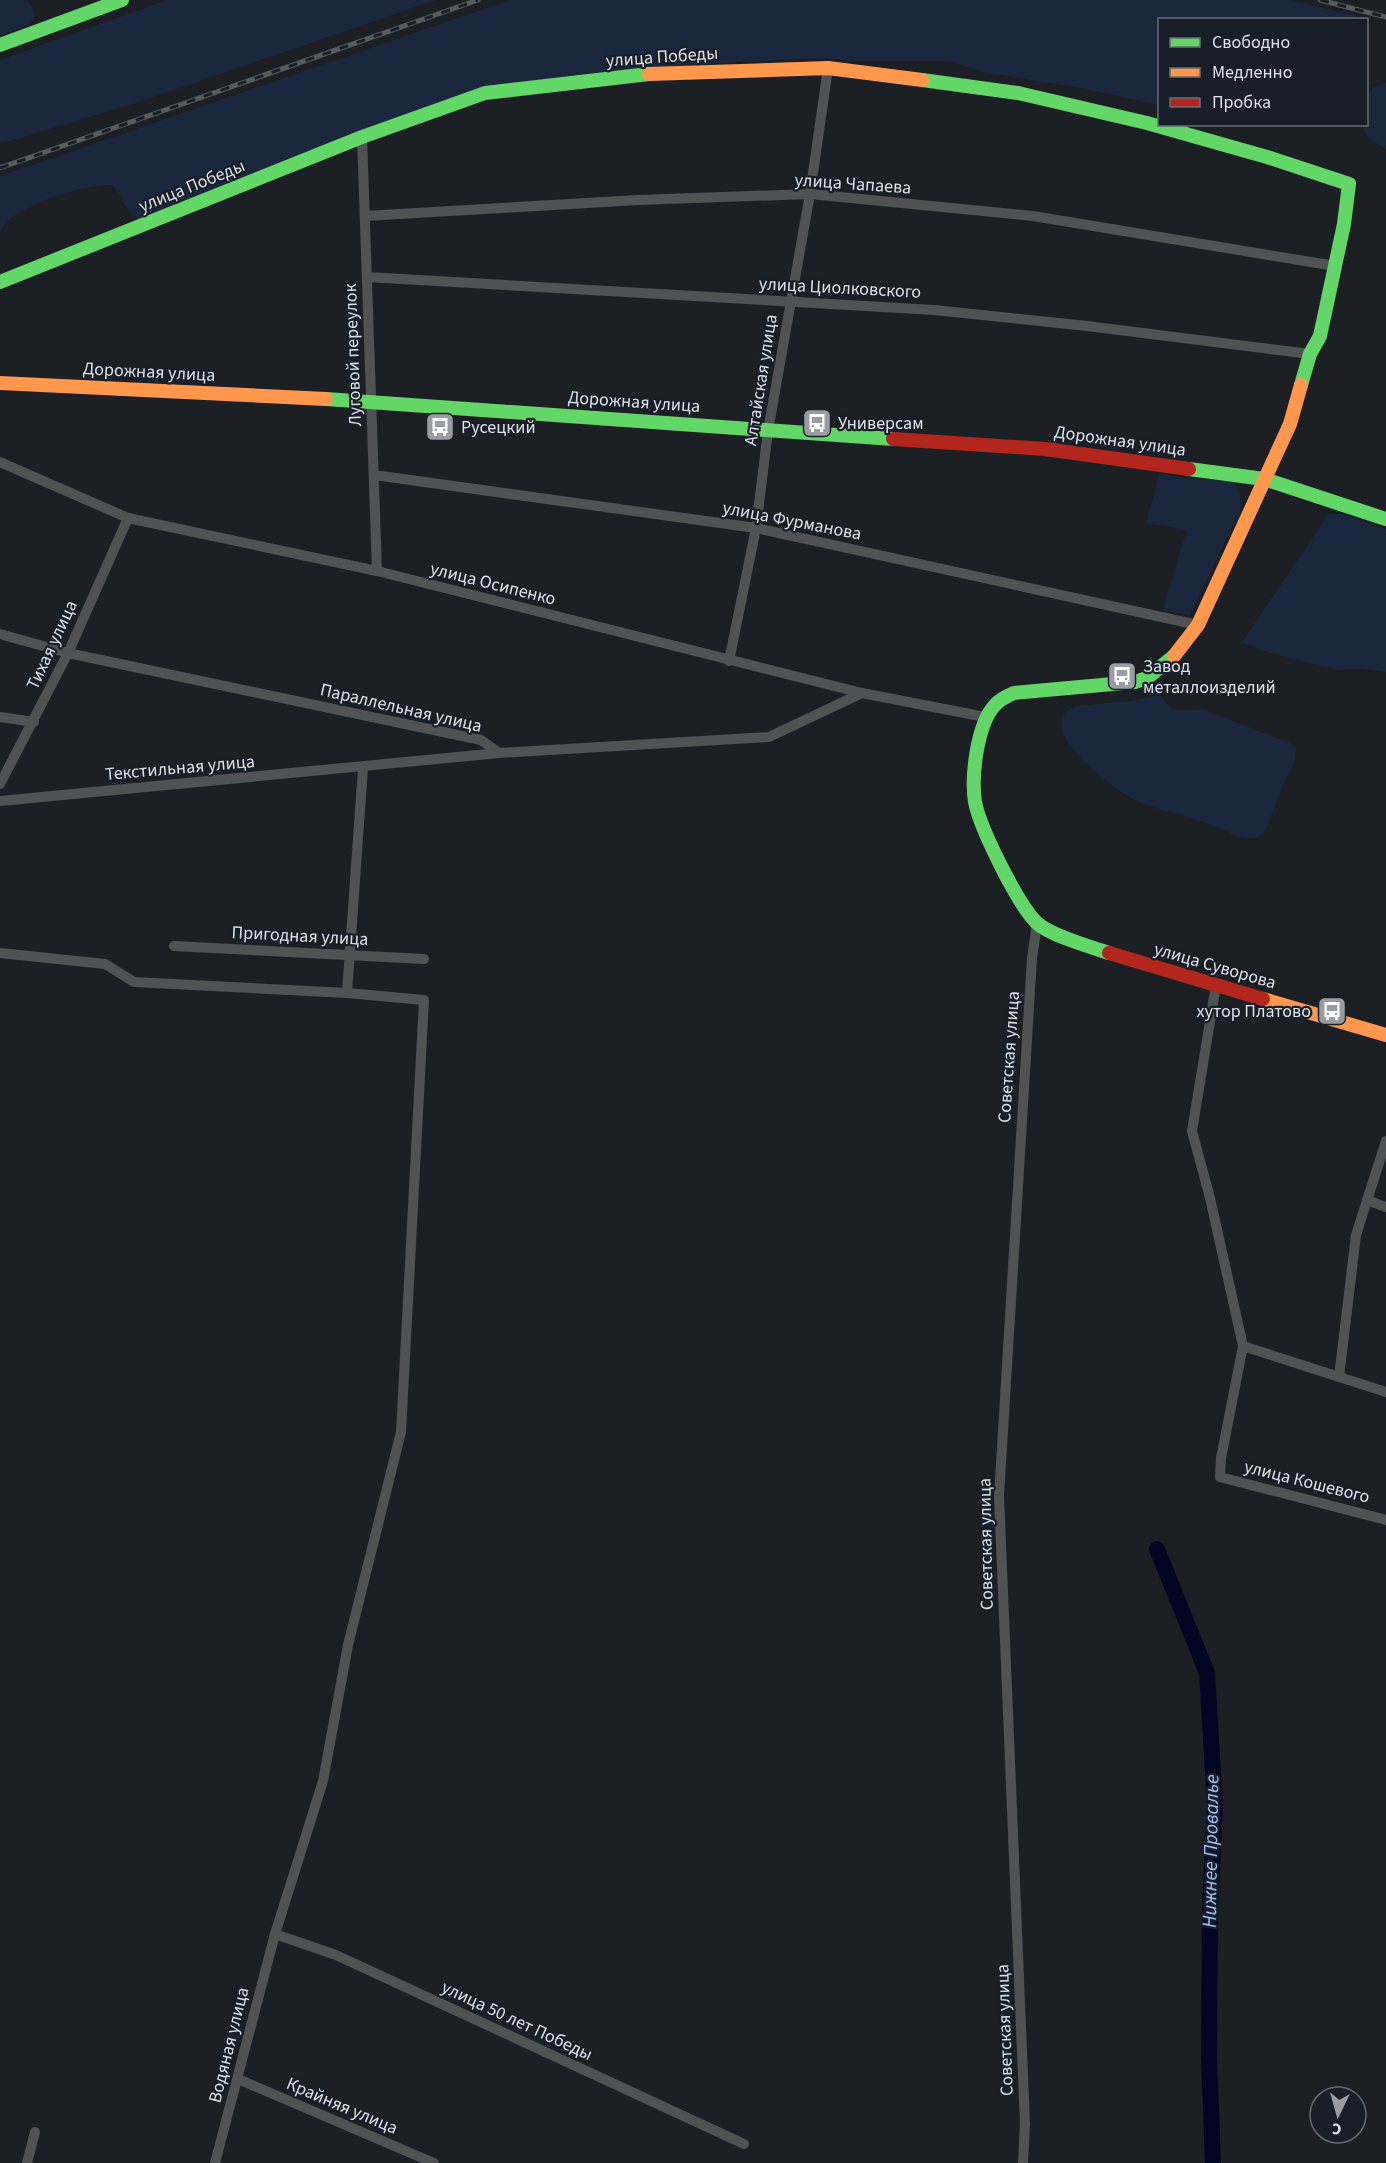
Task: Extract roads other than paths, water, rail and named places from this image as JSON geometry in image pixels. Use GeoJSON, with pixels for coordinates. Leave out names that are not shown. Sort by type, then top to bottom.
{"type":"FeatureCollection","features":[{"type":"Feature","properties":{"kind":"street"},"geometry":{"type":"LineString","coordinates":[[0,45],[122,0]]}},
{"type":"Feature","properties":{"kind":"street","name":"улица Победы"},"geometry":{"type":"LineString","coordinates":[[0,282],[362,137],[485,93],[663,72],[828,68],[1018,93],[1076,105],[1267,157],[1349,184],[1335,266]]}},
{"type":"Feature","properties":{"kind":"street","name":"Алтайская улица"},"geometry":{"type":"LineString","coordinates":[[729,661],[756,528],[768,431],[810,195],[828,68]]}},
{"type":"Feature","properties":{"kind":"street","name":"Луговой переулок"},"geometry":{"type":"LineString","coordinates":[[362,137],[377,571]]}},
{"type":"Feature","properties":{"kind":"street","name":"улица Чапаева"},"geometry":{"type":"LineString","coordinates":[[365,216],[638,200],[810,195],[1033,216],[1335,266]]}},
{"type":"Feature","properties":{"kind":"street"},"geometry":{"type":"LineString","coordinates":[[1037,924],[1009,878],[976,805],[975,770],[985,717],[996,702],[1004,696],[1014,693],[1135,682],[1158,672],[1176,656],[1198,625],[1290,424],[1310,354],[1320,336],[1335,266]]}},
{"type":"Feature","properties":{"kind":"street","name":"улица Циолковского"},"geometry":{"type":"LineString","coordinates":[[367,276],[934,310],[1087,326],[1310,354]]}},
{"type":"Feature","properties":{"kind":"street","name":"Дорожная улица"},"geometry":{"type":"LineString","coordinates":[[0,383],[372,400],[768,431],[1045,449],[1264,479],[1386,519]]}},
{"type":"Feature","properties":{"kind":"street","name":"улица Осипенко"},"geometry":{"type":"LineString","coordinates":[[0,462],[128,518],[377,571],[862,693],[985,717]]}},
{"type":"Feature","properties":{"kind":"street","name":"улица Фурманова"},"geometry":{"type":"LineString","coordinates":[[374,475],[756,528],[1198,625]]}},
{"type":"Feature","properties":{"kind":"street","name":"Тихая улица"},"geometry":{"type":"LineString","coordinates":[[0,784],[68,653],[128,518]]}},
{"type":"Feature","properties":{"kind":"street","name":"Параллельная улица"},"geometry":{"type":"LineString","coordinates":[[0,634],[68,653],[480,740],[499,753],[769,737],[862,693]]}},
{"type":"Feature","properties":{"kind":"street"},"geometry":{"type":"LineString","coordinates":[[0,717],[34,722]]}},
{"type":"Feature","properties":{"kind":"street","name":"Текстильная улица"},"geometry":{"type":"LineString","coordinates":[[0,801],[363,768],[499,753]]}},
{"type":"Feature","properties":{"kind":"street"},"geometry":{"type":"LineString","coordinates":[[0,952],[105,964],[134,982],[347,993],[363,768]]}},
{"type":"Feature","properties":{"kind":"street","name":"улица Суворова"},"geometry":{"type":"LineString","coordinates":[[1037,924],[1098,949],[1386,1035]]}},
{"type":"Feature","properties":{"kind":"street","name":"Советская улица"},"geometry":{"type":"LineString","coordinates":[[1023,2163],[1025,2124],[999,1496],[1032,958],[1037,924]]}},
{"type":"Feature","properties":{"kind":"street","name":"Пригодная улица"},"geometry":{"type":"LineString","coordinates":[[174,946],[424,959]]}},
{"type":"Feature","properties":{"kind":"street"},"geometry":{"type":"LineString","coordinates":[[1216,985],[1192,1131],[1210,1198],[1243,1346],[1386,1392]]}},
{"type":"Feature","properties":{"kind":"street","name":"Водяная улица"},"geometry":{"type":"LineString","coordinates":[[215,2163],[275,1934],[323,1781],[348,1645],[401,1432],[424,1000],[347,993]]}},
{"type":"Feature","properties":{"kind":"street"},"geometry":{"type":"LineString","coordinates":[[1340,1377],[1356,1235],[1386,1141]]}},
{"type":"Feature","properties":{"kind":"street"},"geometry":{"type":"LineString","coordinates":[[1367,1200],[1386,1207]]}},
{"type":"Feature","properties":{"kind":"street","name":"улица Кошевого"},"geometry":{"type":"LineString","coordinates":[[1243,1346],[1221,1458],[1220,1477],[1386,1520]]}},
{"type":"Feature","properties":{"kind":"street","name":"улица 50 лет Победы"},"geometry":{"type":"LineString","coordinates":[[275,1934],[336,1955],[744,2144]]}},
{"type":"Feature","properties":{"kind":"street","name":"Крайняя улица"},"geometry":{"type":"LineString","coordinates":[[238,2079],[434,2163]]}},
{"type":"Feature","properties":{"kind":"street"},"geometry":{"type":"LineString","coordinates":[[27,2163],[35,2132]]}},
{"type":"Feature","properties":{"kind":"waterway","name":"Нижнее Провалье"},"geometry":{"type":"LineString","coordinates":[[1157,1549],[1207,1673],[1215,1805],[1210,1909],[1209,2056],[1213,2163]]}},
{"type":"Feature","properties":{"kind":"railway"},"geometry":{"type":"LineString","coordinates":[[0,168],[478,0]]}},
{"type":"Feature","properties":{"kind":"railway"},"geometry":{"type":"LineString","coordinates":[[1320,0],[1386,17]]}},
{"type":"Feature","properties":{"kind":"place","name":"Универсам"},"geometry":{"type":"Point","coordinates":[817,423]}},
{"type":"Feature","properties":{"kind":"place","name":"Русецкий"},"geometry":{"type":"Point","coordinates":[440,427]}},
{"type":"Feature","properties":{"kind":"place","name":"Завод металлоизделий"},"geometry":{"type":"Point","coordinates":[1122,676]}},
{"type":"Feature","properties":{"kind":"place","name":"хутор Платово"},"geometry":{"type":"Point","coordinates":[1332,1011]}}]}
